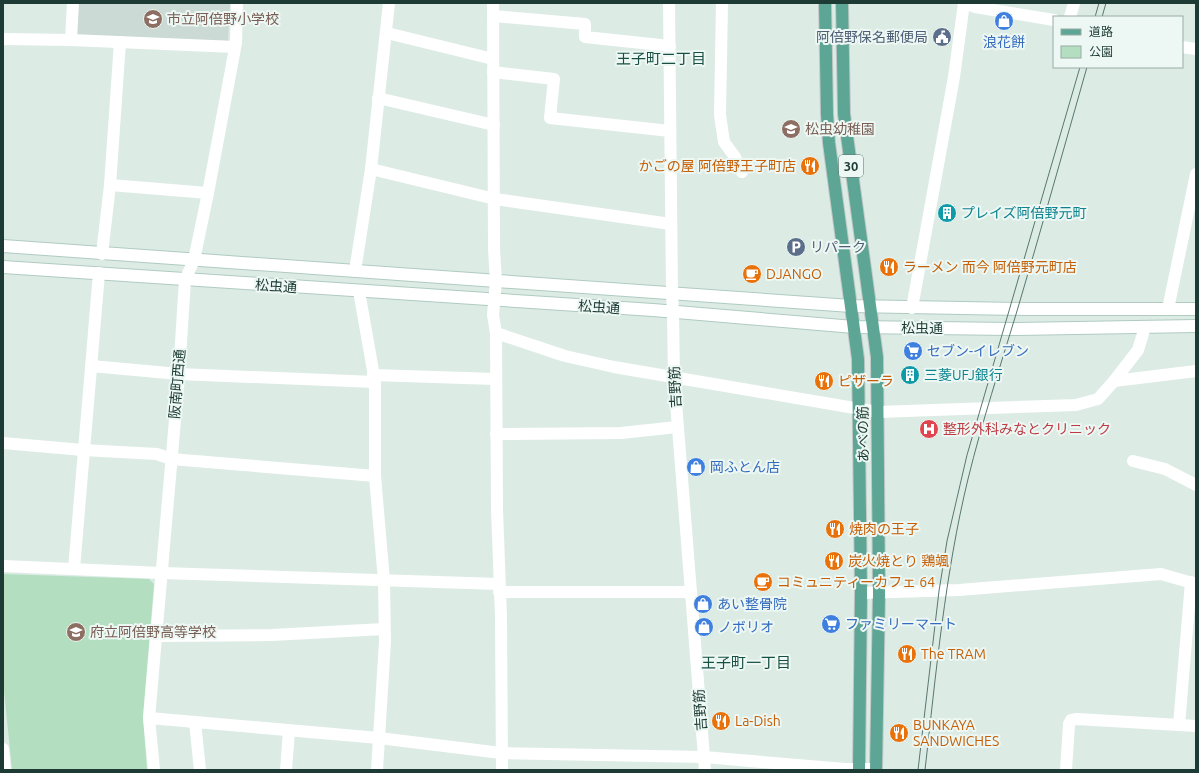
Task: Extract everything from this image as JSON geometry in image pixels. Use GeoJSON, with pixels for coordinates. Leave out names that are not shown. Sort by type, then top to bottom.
{"type":"FeatureCollection","features":[{"type":"Feature","properties":{"kind":"main road","name":"あべの筋"},"geometry":{"type":"LineString","coordinates":[[825,3],[829,142],[858,358],[860,594],[859,769]]}},
{"type":"Feature","properties":{"kind":"main road","name":"あべの筋"},"geometry":{"type":"LineString","coordinates":[[842,3],[844,114],[874,328],[876,357],[878,412],[879,593],[876,769]]}},
{"type":"Feature","properties":{"kind":"street"},"geometry":{"type":"LineString","coordinates":[[71,40],[73,3]]}},
{"type":"Feature","properties":{"kind":"street","name":"阪南町西通"},"geometry":{"type":"LineString","coordinates":[[154,770],[149,718],[179,374],[185,280],[194,260],[208,193],[235,47],[237,3]]}},
{"type":"Feature","properties":{"kind":"street"},"geometry":{"type":"LineString","coordinates":[[355,272],[371,169],[389,3]]}},
{"type":"Feature","properties":{"kind":"street"},"geometry":{"type":"LineString","coordinates":[[494,3],[493,72],[496,281],[493,315],[496,333],[496,434],[501,624],[502,770]]}},
{"type":"Feature","properties":{"kind":"street","name":"吉野筋"},"geometry":{"type":"LineString","coordinates":[[669,3],[674,377],[705,770]]}},
{"type":"Feature","properties":{"kind":"street"},"geometry":{"type":"LineString","coordinates":[[722,3],[720,115],[724,142],[736,157],[742,172]]}},
{"type":"Feature","properties":{"kind":"street"},"geometry":{"type":"LineString","coordinates":[[912,308],[954,77],[965,3],[975,7],[1053,20]]}},
{"type":"Feature","properties":{"kind":"street"},"geometry":{"type":"LineString","coordinates":[[1070,16],[1074,3]]}},
{"type":"Feature","properties":{"kind":"street"},"geometry":{"type":"LineString","coordinates":[[493,16],[585,24],[585,37],[670,46]]}},
{"type":"Feature","properties":{"kind":"street"},"geometry":{"type":"LineString","coordinates":[[387,32],[493,59]]}},
{"type":"Feature","properties":{"kind":"street"},"geometry":{"type":"LineString","coordinates":[[3,39],[71,40],[235,47]]}},
{"type":"Feature","properties":{"kind":"street"},"geometry":{"type":"LineString","coordinates":[[102,254],[110,185],[120,42]]}},
{"type":"Feature","properties":{"kind":"street"},"geometry":{"type":"LineString","coordinates":[[1183,47],[1196,49]]}},
{"type":"Feature","properties":{"kind":"street"},"geometry":{"type":"LineString","coordinates":[[493,72],[554,79],[550,118],[670,131]]}},
{"type":"Feature","properties":{"kind":"street"},"geometry":{"type":"LineString","coordinates":[[378,98],[494,126]]}},
{"type":"Feature","properties":{"kind":"street"},"geometry":{"type":"LineString","coordinates":[[371,169],[495,199],[671,224]]}},
{"type":"Feature","properties":{"kind":"street"},"geometry":{"type":"LineString","coordinates":[[1168,309],[1196,174]]}},
{"type":"Feature","properties":{"kind":"street"},"geometry":{"type":"LineString","coordinates":[[110,185],[208,193]]}},
{"type":"Feature","properties":{"kind":"street","name":"松虫通"},"geometry":{"type":"LineString","coordinates":[[3,246],[851,306],[1047,310],[1196,309]]}},
{"type":"Feature","properties":{"kind":"street","name":"松虫通"},"geometry":{"type":"LineString","coordinates":[[3,267],[673,312],[874,328],[1196,326]]}},
{"type":"Feature","properties":{"kind":"street"},"geometry":{"type":"LineString","coordinates":[[74,569],[99,273]]}},
{"type":"Feature","properties":{"kind":"street"},"geometry":{"type":"LineString","coordinates":[[360,291],[374,379],[375,476],[384,580],[385,642],[377,770]]}},
{"type":"Feature","properties":{"kind":"street"},"geometry":{"type":"LineString","coordinates":[[496,333],[565,356],[614,367],[878,412],[1076,405],[1098,399],[1138,350],[1145,327]]}},
{"type":"Feature","properties":{"kind":"street"},"geometry":{"type":"LineString","coordinates":[[91,366],[179,374],[374,379],[496,379]]}},
{"type":"Feature","properties":{"kind":"street"},"geometry":{"type":"LineString","coordinates":[[1114,381],[1196,371]]}},
{"type":"Feature","properties":{"kind":"street"},"geometry":{"type":"LineString","coordinates":[[496,434],[621,433],[677,427]]}},
{"type":"Feature","properties":{"kind":"street"},"geometry":{"type":"LineString","coordinates":[[3,443],[84,450],[157,454],[171,459],[375,476]]}},
{"type":"Feature","properties":{"kind":"street"},"geometry":{"type":"LineString","coordinates":[[1133,462],[1166,469],[1196,485]]}},
{"type":"Feature","properties":{"kind":"street"},"geometry":{"type":"LineString","coordinates":[[3,566],[384,580],[499,588],[691,592]]}},
{"type":"Feature","properties":{"kind":"street"},"geometry":{"type":"LineString","coordinates":[[860,594],[959,590],[1161,574],[1193,583],[1179,725]]}},
{"type":"Feature","properties":{"kind":"street"},"geometry":{"type":"LineString","coordinates":[[157,636],[272,635],[384,629]]}},
{"type":"Feature","properties":{"kind":"street"},"geometry":{"type":"LineString","coordinates":[[149,718],[379,738],[501,753],[704,757],[876,769]]}},
{"type":"Feature","properties":{"kind":"street"},"geometry":{"type":"LineString","coordinates":[[1066,770],[1069,724],[1071,720],[1076,719],[1196,726]]}},
{"type":"Feature","properties":{"kind":"street"},"geometry":{"type":"LineString","coordinates":[[195,722],[200,770]]}},
{"type":"Feature","properties":{"kind":"street"},"geometry":{"type":"LineString","coordinates":[[286,770],[289,730]]}},
{"type":"Feature","properties":{"kind":"street"},"geometry":{"type":"LineString","coordinates":[[3,750],[5,770]]}},
{"type":"Feature","properties":{"kind":"shaded area","name":"市立阿倍野小学校"},"geometry":{"type":"Polygon","coordinates":[[[77,3],[230,3],[228,41],[76,35],[77,3]]]}},
{"type":"Feature","properties":{"kind":"green space","name":"府立阿倍野高等学校"},"geometry":{"type":"Polygon","coordinates":[[[3,574],[149,579],[154,584],[143,716],[147,770],[12,770],[3,681],[3,574]]]}},
{"type":"Feature","properties":{"kind":"tram line"},"geometry":{"type":"LineString","coordinates":[[1095,16],[1099,3]]}},
{"type":"Feature","properties":{"kind":"tram line"},"geometry":{"type":"LineString","coordinates":[[1102,16],[1106,3]]}},
{"type":"Feature","properties":{"kind":"tram line"},"geometry":{"type":"LineString","coordinates":[[918,770],[939,591],[947,541],[967,455],[1080,68]]}},
{"type":"Feature","properties":{"kind":"tram line"},"geometry":{"type":"LineString","coordinates":[[925,770],[937,660],[947,587],[968,479],[1087,68]]}},
{"type":"Feature","properties":{"kind":"place","name":"市立阿倍野小学校"},"geometry":{"type":"Point","coordinates":[153,19]}},
{"type":"Feature","properties":{"kind":"place","name":"浪花餅"},"geometry":{"type":"Point","coordinates":[1004,21]}},
{"type":"Feature","properties":{"kind":"place","name":"阿倍野保名郵便局"},"geometry":{"type":"Point","coordinates":[942,37]}},
{"type":"Feature","properties":{"kind":"place","name":"松虫幼稚園"},"geometry":{"type":"Point","coordinates":[791,129]}},
{"type":"Feature","properties":{"kind":"place","name":"かごの屋 阿倍野王子町店"},"geometry":{"type":"Point","coordinates":[810,166]}},
{"type":"Feature","properties":{"kind":"place","name":"プレイズ阿倍野元町"},"geometry":{"type":"Point","coordinates":[947,213]}},
{"type":"Feature","properties":{"kind":"place","name":"リパーク"},"geometry":{"type":"Point","coordinates":[796,247]}},
{"type":"Feature","properties":{"kind":"place","name":"ラーメン 而今 阿倍野元町店"},"geometry":{"type":"Point","coordinates":[889,267]}},
{"type":"Feature","properties":{"kind":"place","name":"DJANGO"},"geometry":{"type":"Point","coordinates":[752,274]}},
{"type":"Feature","properties":{"kind":"place","name":"セブン-イレブン"},"geometry":{"type":"Point","coordinates":[913,351]}},
{"type":"Feature","properties":{"kind":"place","name":"三菱UFJ銀行"},"geometry":{"type":"Point","coordinates":[910,375]}},
{"type":"Feature","properties":{"kind":"place","name":"ピザーラ"},"geometry":{"type":"Point","coordinates":[824,381]}},
{"type":"Feature","properties":{"kind":"place","name":"整形外科みなとクリニック"},"geometry":{"type":"Point","coordinates":[929,429]}},
{"type":"Feature","properties":{"kind":"place","name":"岡ふとん店"},"geometry":{"type":"Point","coordinates":[696,467]}},
{"type":"Feature","properties":{"kind":"place","name":"焼肉の王子"},"geometry":{"type":"Point","coordinates":[835,529]}},
{"type":"Feature","properties":{"kind":"place","name":"炭火焼とり 鶏颯"},"geometry":{"type":"Point","coordinates":[834,561]}},
{"type":"Feature","properties":{"kind":"place","name":"コミュニティーカフェ 64"},"geometry":{"type":"Point","coordinates":[763,582]}},
{"type":"Feature","properties":{"kind":"place","name":"あい整骨院"},"geometry":{"type":"Point","coordinates":[703,604]}},
{"type":"Feature","properties":{"kind":"place","name":"ファミリーマート"},"geometry":{"type":"Point","coordinates":[831,624]}},
{"type":"Feature","properties":{"kind":"place","name":"ノボリオ"},"geometry":{"type":"Point","coordinates":[704,627]}},
{"type":"Feature","properties":{"kind":"place","name":"府立阿倍野高等学校"},"geometry":{"type":"Point","coordinates":[76,632]}},
{"type":"Feature","properties":{"kind":"place","name":"The TRAM"},"geometry":{"type":"Point","coordinates":[907,654]}},
{"type":"Feature","properties":{"kind":"place","name":"La-Dish"},"geometry":{"type":"Point","coordinates":[721,721]}},
{"type":"Feature","properties":{"kind":"place","name":"BUNKAYA SANDWICHES"},"geometry":{"type":"Point","coordinates":[899,733]}},
{"type":"Feature","properties":{"kind":"district","name":"王子町二丁目"},"geometry":{"type":"Point","coordinates":[661,59]}},
{"type":"Feature","properties":{"kind":"district","name":"王子町一丁目"},"geometry":{"type":"Point","coordinates":[746,663]}}]}
